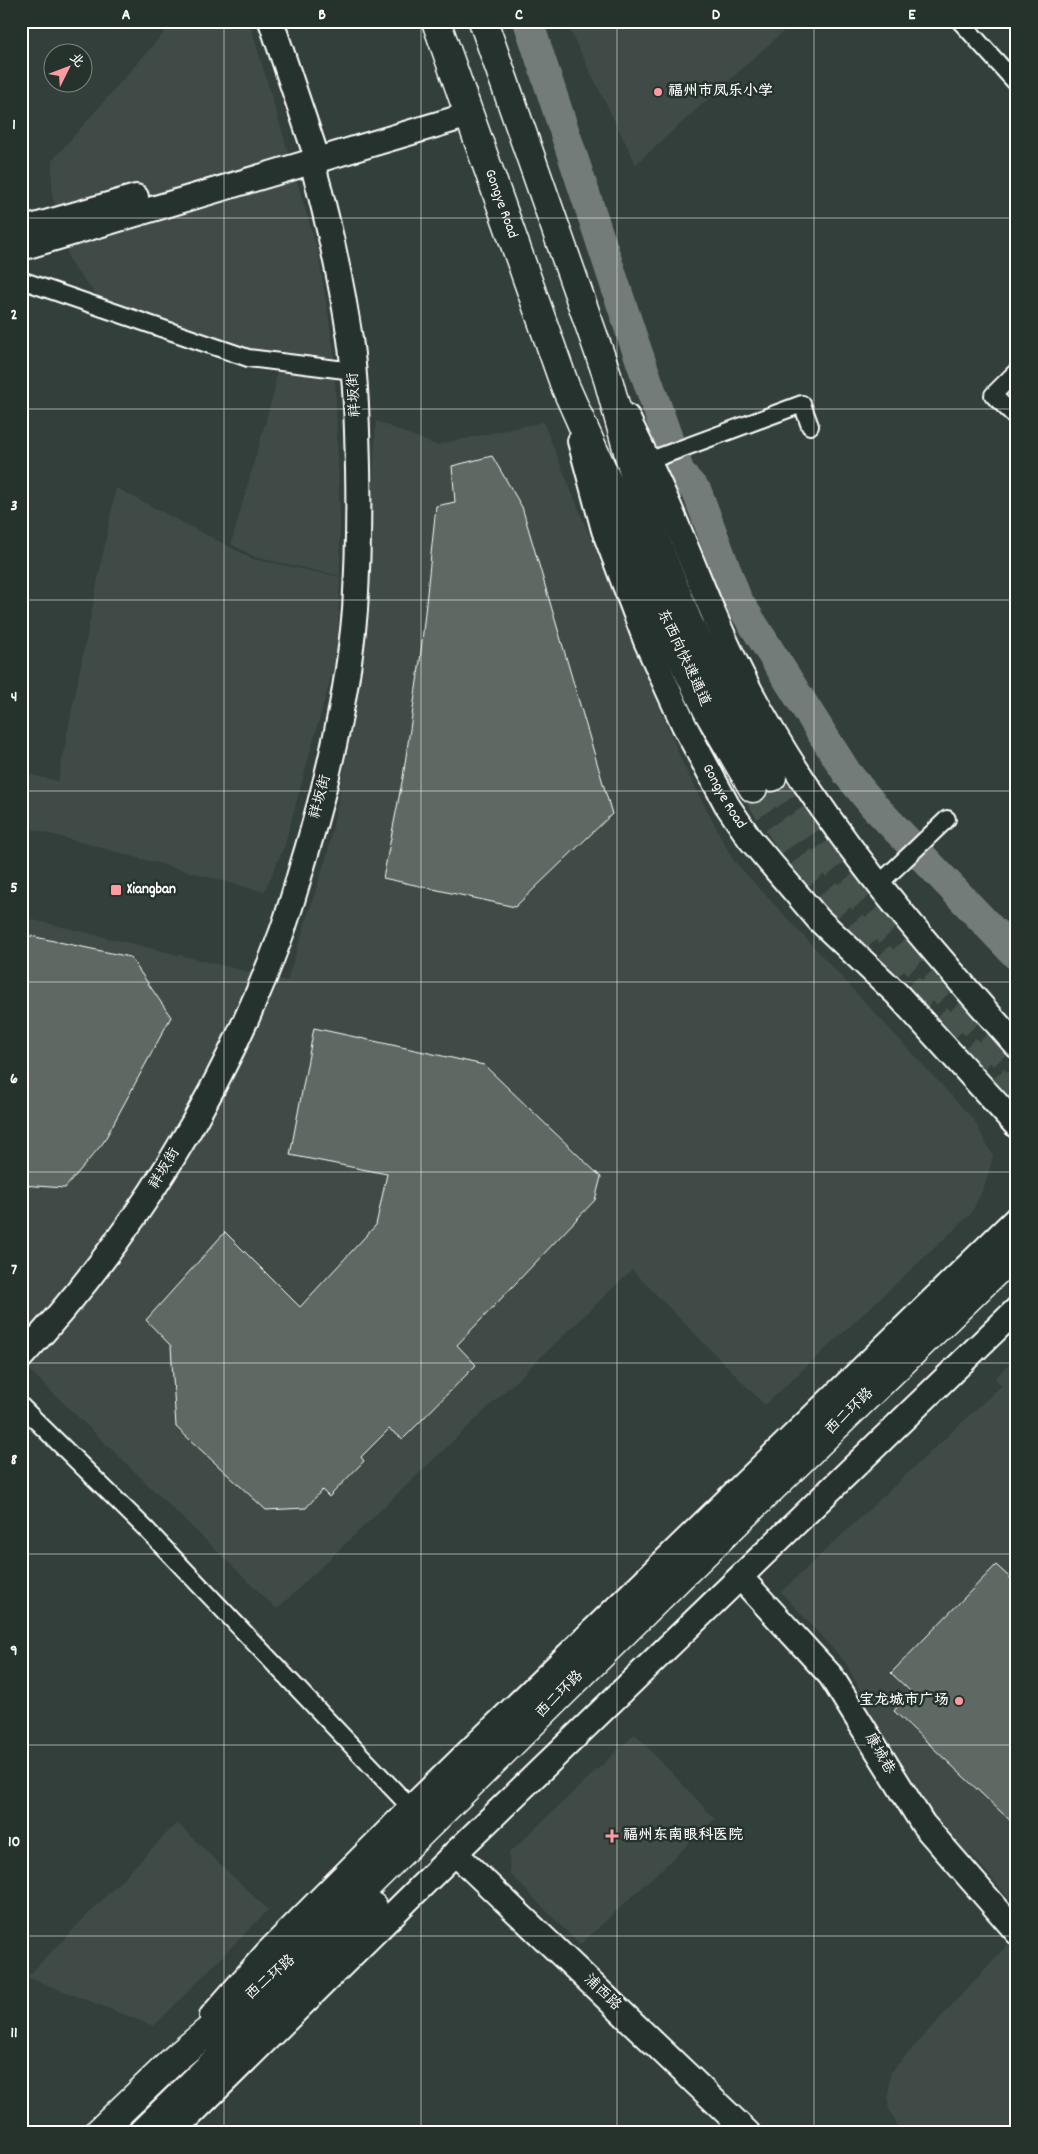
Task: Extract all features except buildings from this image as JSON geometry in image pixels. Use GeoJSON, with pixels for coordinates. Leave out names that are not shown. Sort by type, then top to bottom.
{"type":"FeatureCollection","features":[{"type":"Feature","properties":{"kind":"highway","name":"Gongye Road"},"geometry":{"type":"LineString","coordinates":[[436,21],[565,386],[636,520]]}},
{"type":"Feature","properties":{"kind":"highway"},"geometry":{"type":"LineString","coordinates":[[483,21],[606,372],[636,520]]}},
{"type":"Feature","properties":{"kind":"highway","name":"东西向快速通道"},"geometry":{"type":"LineString","coordinates":[[636,520],[672,638],[709,714],[762,782]]}},
{"type":"Feature","properties":{"kind":"highway","name":"西二环路"},"geometry":{"type":"LineString","coordinates":[[142,2133],[303,1977],[688,1581],[1017,1251]]}},
{"type":"Feature","properties":{"kind":"highway","name":"西二环路"},"geometry":{"type":"LineString","coordinates":[[98,2133],[177,2057],[284,1968],[688,1581],[1017,1277]]}},
{"type":"Feature","properties":{"kind":"main road","name":"祥坂街"},"geometry":{"type":"LineString","coordinates":[[21,1358],[92,1276],[148,1198],[220,1072],[256,996],[282,932],[326,781],[341,707],[352,636],[356,581],[358,505],[354,371],[341,286],[327,216],[312,154],[271,21]]}},
{"type":"Feature","properties":{"kind":"main road"},"geometry":{"type":"LineString","coordinates":[[21,248],[312,154],[466,108]]}},
{"type":"Feature","properties":{"kind":"main road"},"geometry":{"type":"LineString","coordinates":[[21,230],[312,154]]}},
{"type":"Feature","properties":{"kind":"main road"},"geometry":{"type":"LineString","coordinates":[[606,372],[657,458],[670,508],[710,611],[749,690],[812,792],[845,841],[951,972],[1016,1043]]}},
{"type":"Feature","properties":{"kind":"main road","name":"Gongye Road"},"geometry":{"type":"LineString","coordinates":[[565,386],[604,530],[646,641],[684,725],[728,805],[750,839],[819,920],[896,993],[1017,1126]]}},
{"type":"Feature","properties":{"kind":"main road"},"geometry":{"type":"LineString","coordinates":[[177,2057],[268,1952],[411,1808],[1017,1218]]}},
{"type":"Feature","properties":{"kind":"main road"},"geometry":{"type":"LineString","coordinates":[[172,2133],[455,1853],[1017,1309]]}},
{"type":"Feature","properties":{"kind":"main road","name":"康城巷"},"geometry":{"type":"LineString","coordinates":[[741,1578],[832,1676],[923,1824],[1017,1932]]}},
{"type":"Feature","properties":{"kind":"main road","name":"浦西路"},"geometry":{"type":"LineString","coordinates":[[455,1853],[748,2133]]}},
{"type":"Feature","properties":{"kind":"street"},"geometry":{"type":"LineString","coordinates":[[960,21],[1017,84]]}},
{"type":"Feature","properties":{"kind":"street"},"geometry":{"type":"LineString","coordinates":[[21,280],[248,358],[354,371]]}},
{"type":"Feature","properties":{"kind":"street"},"geometry":{"type":"LineString","coordinates":[[1017,371],[993,395],[1017,418]]}},
{"type":"Feature","properties":{"kind":"street"},"geometry":{"type":"LineString","coordinates":[[657,458],[802,404],[810,426]]}},
{"type":"Feature","properties":{"kind":"street"},"geometry":{"type":"LineString","coordinates":[[879,884],[948,818]]}},
{"type":"Feature","properties":{"kind":"street"},"geometry":{"type":"LineString","coordinates":[[21,1406],[147,1530],[411,1808]]}},
{"type":"Feature","properties":{"kind":"shaded area"},"geometry":{"type":"Polygon","coordinates":[[[174,21],[249,21],[318,252],[334,352],[340,576],[255,557],[231,544],[275,388],[278,358],[103,303],[70,263],[52,194],[52,161],[174,21]]]}},
{"type":"Feature","properties":{"kind":"shaded area","name":"福州市凤乐小学"},"geometry":{"type":"Polygon","coordinates":[[[565,21],[795,21],[636,164],[565,21]]]}},
{"type":"Feature","properties":{"kind":"shaded area"},"geometry":{"type":"Polygon","coordinates":[[[376,421],[436,445],[543,422],[683,764],[733,860],[974,1120],[993,1156],[986,1182],[971,1214],[765,1405],[632,1270],[277,1609],[21,1362],[21,917],[287,981],[328,852],[363,670],[376,421]]]}},
{"type":"Feature","properties":{"kind":"shaded area"},"geometry":{"type":"Polygon","coordinates":[[[116,488],[253,559],[340,577],[337,655],[284,847],[264,892],[21,826],[21,773],[58,781],[116,488]]]}},
{"type":"Feature","properties":{"kind":"shaded area"},"geometry":{"type":"Polygon","coordinates":[[[1017,1357],[1017,1907],[971,1854],[962,1862],[911,1793],[846,1663],[781,1592],[1001,1386],[995,1378],[1017,1357]]]}},
{"type":"Feature","properties":{"kind":"shaded area","name":"福州东南眼科医院"},"geometry":{"type":"Polygon","coordinates":[[[635,1734],[715,1819],[580,1945],[510,1874],[509,1853],[635,1734]]]}},
{"type":"Feature","properties":{"kind":"shaded area"},"geometry":{"type":"Polygon","coordinates":[[[177,1823],[268,1910],[154,2026],[27,1977],[177,1823]]]}},
{"type":"Feature","properties":{"kind":"shaded area"},"geometry":{"type":"Polygon","coordinates":[[[1008,1944],[1017,1954],[1017,2133],[902,2133],[888,2107],[890,2073],[1008,1944]]]}},
{"type":"Feature","properties":{"kind":"waterway"},"geometry":{"type":"LineString","coordinates":[[528,21],[633,339],[680,473],[697,492],[737,599],[847,773],[874,806],[1017,956]]}},
{"type":"Feature","properties":{"kind":"tunnel"},"geometry":{"type":"LineString","coordinates":[[772,777],[827,856],[888,932],[1017,1071]]}},
{"type":"Feature","properties":{"kind":"tunnel"},"geometry":{"type":"LineString","coordinates":[[753,788],[809,870],[871,946],[1017,1103]]}},
{"type":"Feature","properties":{"kind":"place","name":"福州市凤乐小学"},"geometry":{"type":"Point","coordinates":[658,92]}},
{"type":"Feature","properties":{"kind":"place","name":"Xiangban"},"geometry":{"type":"Point","coordinates":[116,890]}},
{"type":"Feature","properties":{"kind":"place","name":"宝龙城市广场"},"geometry":{"type":"Point","coordinates":[959,1701]}},
{"type":"Feature","properties":{"kind":"place","name":"福州东南眼科医院"},"geometry":{"type":"Point","coordinates":[612,1836]}}]}
